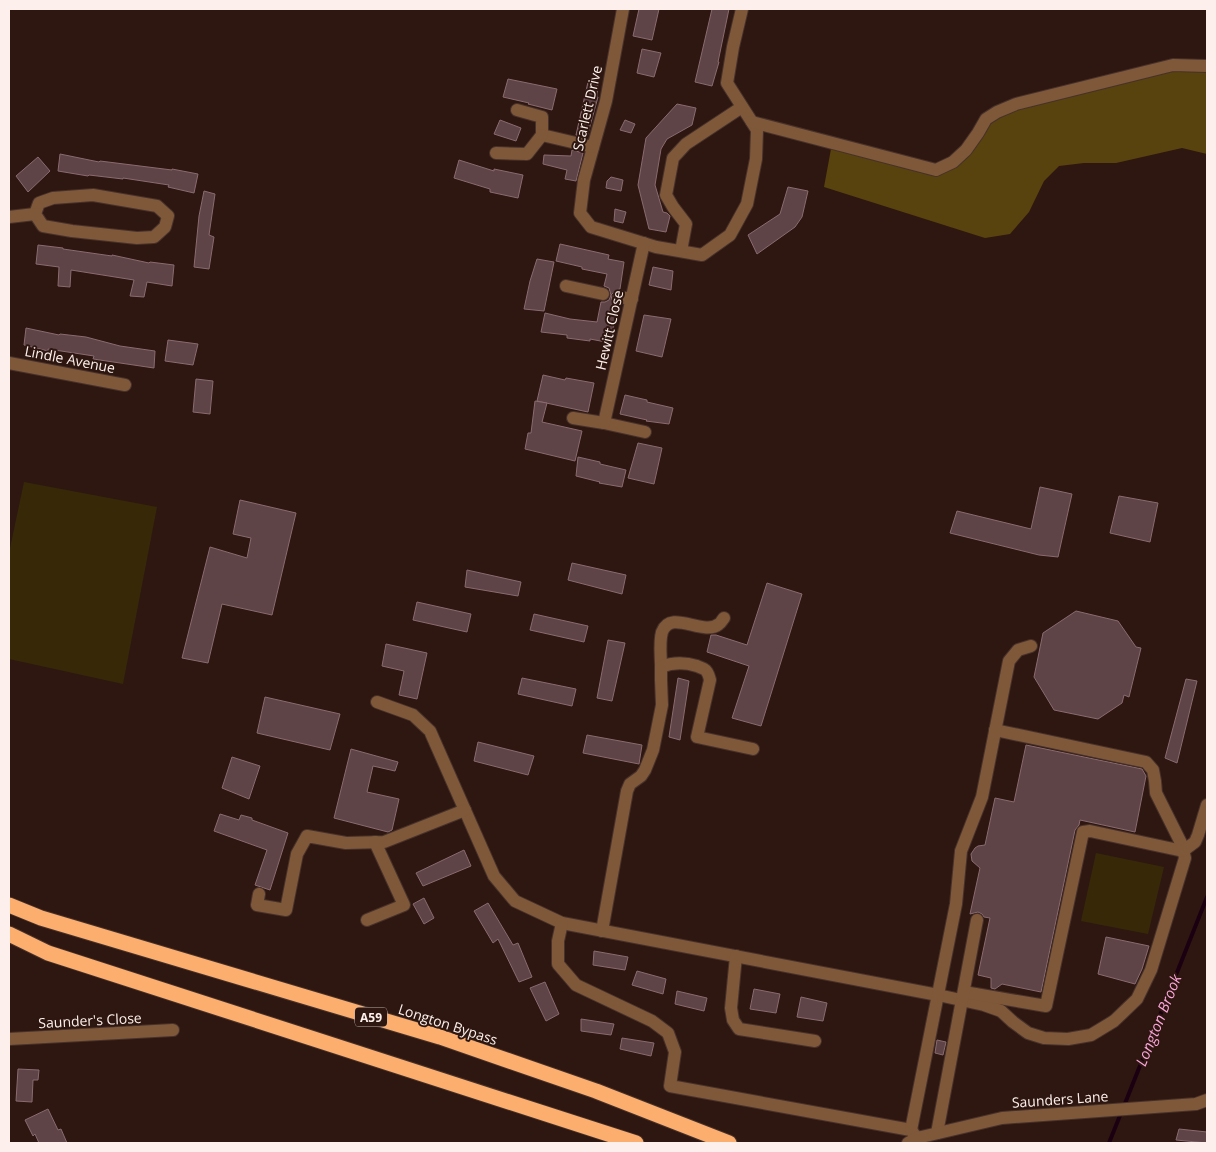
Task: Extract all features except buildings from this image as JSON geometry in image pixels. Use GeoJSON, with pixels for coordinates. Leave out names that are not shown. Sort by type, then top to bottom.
{"type":"FeatureCollection","features":[{"type":"Feature","properties":{"kind":"highway","name":"Longton Bypass"},"geometry":{"type":"LineString","coordinates":[[9,905],[41,918],[440,1037],[596,1091],[729,1143]]}},
{"type":"Feature","properties":{"kind":"highway"},"geometry":{"type":"LineString","coordinates":[[9,934],[48,953],[636,1143]]}},
{"type":"Feature","properties":{"kind":"street","name":"Scarlett Drive"},"geometry":{"type":"LineString","coordinates":[[623,9],[606,100],[584,180],[580,213],[591,227],[644,244]]}},
{"type":"Feature","properties":{"kind":"street"},"geometry":{"type":"LineString","coordinates":[[644,244],[702,255],[730,235],[747,204],[756,159],[757,130],[727,83],[742,9]]}},
{"type":"Feature","properties":{"kind":"street"},"geometry":{"type":"LineString","coordinates":[[752,122],[936,170],[953,162],[966,150],[986,119],[1016,104],[1173,65],[1207,66]]}},
{"type":"Feature","properties":{"kind":"street"},"geometry":{"type":"LineString","coordinates":[[681,251],[686,224],[666,195],[673,158],[686,144],[742,107]]}},
{"type":"Feature","properties":{"kind":"street"},"geometry":{"type":"LineString","coordinates":[[496,153],[527,154],[542,135],[542,117],[518,110]]}},
{"type":"Feature","properties":{"kind":"street"},"geometry":{"type":"LineString","coordinates":[[542,135],[593,147]]}},
{"type":"Feature","properties":{"kind":"street"},"geometry":{"type":"LineString","coordinates":[[93,195],[157,206],[168,216],[165,227],[154,237],[137,238],[44,226],[35,214],[39,203],[53,198],[93,195]]}},
{"type":"Feature","properties":{"kind":"street"},"geometry":{"type":"LineString","coordinates":[[9,217],[35,214]]}},
{"type":"Feature","properties":{"kind":"street","name":"Hewitt Close"},"geometry":{"type":"LineString","coordinates":[[604,423],[644,244]]}},
{"type":"Feature","properties":{"kind":"street"},"geometry":{"type":"LineString","coordinates":[[566,286],[603,294]]}},
{"type":"Feature","properties":{"kind":"street"},"geometry":{"type":"LineString","coordinates":[[619,297],[632,299]]}},
{"type":"Feature","properties":{"kind":"street","name":"Lindle Avenue"},"geometry":{"type":"LineString","coordinates":[[9,363],[125,385]]}},
{"type":"Feature","properties":{"kind":"street"},"geometry":{"type":"LineString","coordinates":[[573,418],[644,432]]}},
{"type":"Feature","properties":{"kind":"street"},"geometry":{"type":"LineString","coordinates":[[602,931],[627,791],[630,784],[646,770],[653,750],[662,705],[662,633],[666,625],[671,622],[711,627],[719,625],[724,618]]}},
{"type":"Feature","properties":{"kind":"street"},"geometry":{"type":"LineString","coordinates":[[912,1137],[956,904],[961,851],[982,798],[1009,662],[1018,650],[1031,646]]}},
{"type":"Feature","properties":{"kind":"street"},"geometry":{"type":"LineString","coordinates":[[661,667],[674,663],[691,664],[704,669],[708,674],[710,680],[697,737],[753,749]]}},
{"type":"Feature","properties":{"kind":"street"},"geometry":{"type":"LineString","coordinates":[[377,702],[413,715],[430,731],[494,876],[515,901],[562,923],[938,995],[963,996],[1046,1006],[1083,832],[1090,831],[1183,852]]}},
{"type":"Feature","properties":{"kind":"street"},"geometry":{"type":"LineString","coordinates":[[963,996],[1001,1011],[1028,1033],[1044,1038],[1068,1038],[1091,1034],[1114,1021],[1137,999],[1151,970],[1185,858],[1182,846],[1156,793],[1153,770],[1146,762],[995,730]]}},
{"type":"Feature","properties":{"kind":"street"},"geometry":{"type":"LineString","coordinates":[[1183,852],[1195,842],[1207,804]]}},
{"type":"Feature","properties":{"kind":"street"},"geometry":{"type":"LineString","coordinates":[[259,894],[257,905],[286,910],[297,854],[307,836],[346,843],[384,842],[465,810]]}},
{"type":"Feature","properties":{"kind":"street"},"geometry":{"type":"LineString","coordinates":[[367,920],[404,905],[375,842]]}},
{"type":"Feature","properties":{"kind":"street"},"geometry":{"type":"LineString","coordinates":[[937,1133],[977,920]]}},
{"type":"Feature","properties":{"kind":"street","name":"Saunders Lane"},"geometry":{"type":"LineString","coordinates":[[562,923],[558,941],[558,964],[576,984],[652,1020],[668,1033],[675,1052],[670,1086],[912,1137],[1002,1118],[1196,1104],[1207,1100]]}},
{"type":"Feature","properties":{"kind":"street"},"geometry":{"type":"LineString","coordinates":[[736,956],[731,1008],[733,1020],[739,1029],[814,1041]]}},
{"type":"Feature","properties":{"kind":"street","name":"Saunder's Close"},"geometry":{"type":"LineString","coordinates":[[9,1039],[173,1030]]}},
{"type":"Feature","properties":{"kind":"shaded area"},"geometry":{"type":"Polygon","coordinates":[[[1172,70],[1207,72],[1207,154],[1182,148],[1116,163],[1084,163],[1059,166],[1044,181],[1029,212],[1010,234],[985,238],[824,187],[831,149],[932,174],[985,127],[1013,109],[1172,70]]]}},
{"type":"Feature","properties":{"kind":"shaded area"},"geometry":{"type":"Polygon","coordinates":[[[24,482],[157,507],[123,684],[9,659],[9,553],[24,482]]]}},
{"type":"Feature","properties":{"kind":"shaded area"},"geometry":{"type":"Polygon","coordinates":[[[1096,853],[1164,867],[1148,934],[1081,921],[1096,853]]]}},
{"type":"Feature","properties":{"kind":"waterway","name":"Longton Brook"},"geometry":{"type":"LineString","coordinates":[[1124,1106],[1207,897]]}},
{"type":"Feature","properties":{"kind":"waterway","name":"Longton Brook"},"geometry":{"type":"LineString","coordinates":[[1109,1143],[1121,1113]]}}]}
